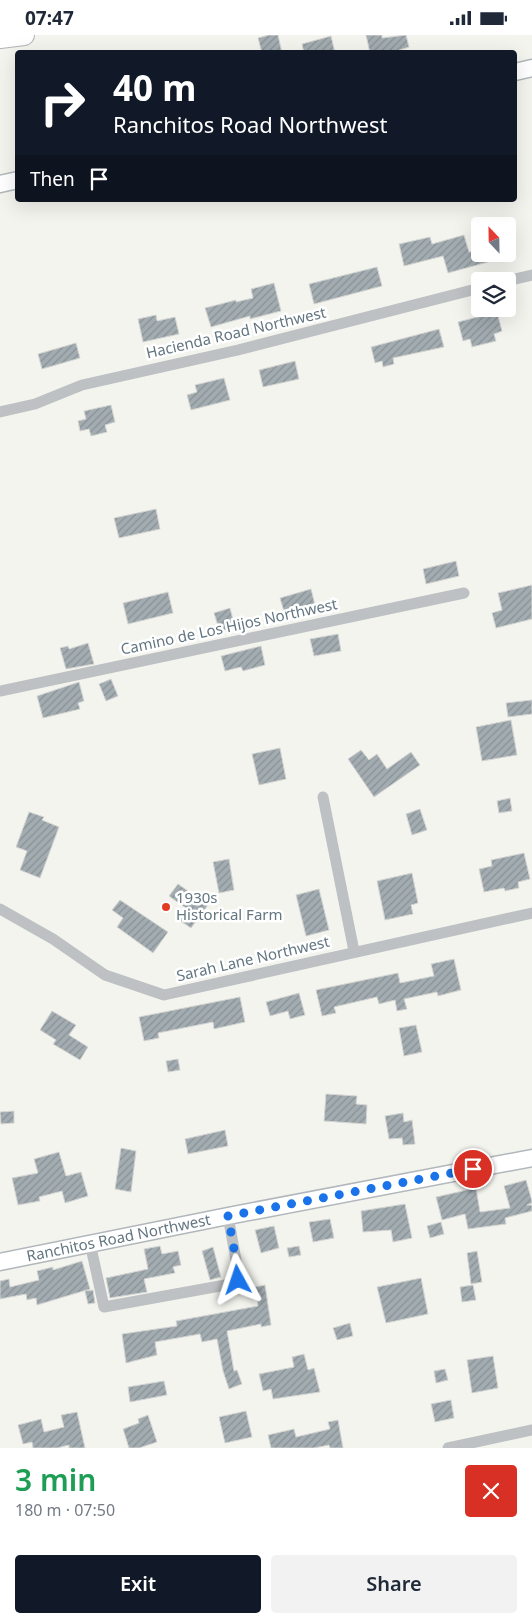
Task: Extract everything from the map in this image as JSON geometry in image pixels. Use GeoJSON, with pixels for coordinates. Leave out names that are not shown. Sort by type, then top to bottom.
{"type":"FeatureCollection","features":[{"type":"Feature","properties":{"kind":"highway"},"geometry":{"type":"LineString","coordinates":[[0,38],[24,35]]}},
{"type":"Feature","properties":{"kind":"street"},"geometry":{"type":"LineString","coordinates":[[517,72],[532,68]]}},
{"type":"Feature","properties":{"kind":"street"},"geometry":{"type":"LineString","coordinates":[[0,184],[15,181]]}},
{"type":"Feature","properties":{"kind":"street"},"geometry":{"type":"LineString","coordinates":[[516,279],[532,275]]}},
{"type":"Feature","properties":{"kind":"street","name":"Hacienda Road Northwest"},"geometry":{"type":"LineString","coordinates":[[0,412],[35,404],[82,385],[238,350],[471,290]]}},
{"type":"Feature","properties":{"kind":"street","name":"Camino de Los Hijos Northwest"},"geometry":{"type":"LineString","coordinates":[[0,691],[464,593]]}},
{"type":"Feature","properties":{"kind":"street"},"geometry":{"type":"LineString","coordinates":[[323,797],[354,951]]}},
{"type":"Feature","properties":{"kind":"street","name":"Sarah Lane Northwest"},"geometry":{"type":"LineString","coordinates":[[0,909],[52,939],[105,975],[164,995],[354,951],[532,913]]}},
{"type":"Feature","properties":{"kind":"street","name":"Ranchitos Road Northwest"},"geometry":{"type":"LineString","coordinates":[[0,1262],[532,1158]]}},
{"type":"Feature","properties":{"kind":"street"},"geometry":{"type":"LineString","coordinates":[[90,1243],[104,1307],[231,1284],[238,1280],[238,1271],[228,1216]]}},
{"type":"Feature","properties":{"kind":"street"},"geometry":{"type":"LineString","coordinates":[[448,1448],[532,1430]]}},
{"type":"Feature","properties":{"kind":"building"},"geometry":{"type":"Polygon","coordinates":[[[278,35],[281,50],[261,50],[258,38],[278,35]]]}},
{"type":"Feature","properties":{"kind":"building"},"geometry":{"type":"Polygon","coordinates":[[[366,35],[382,35],[382,38],[406,35],[409,47],[400,50],[369,50],[366,35]]]}},
{"type":"Feature","properties":{"kind":"building"},"geometry":{"type":"Polygon","coordinates":[[[331,36],[334,50],[303,50],[302,44],[331,36]]]}},
{"type":"Feature","properties":{"kind":"building"},"geometry":{"type":"Polygon","coordinates":[[[464,235],[469,252],[471,251],[471,263],[484,263],[448,273],[443,256],[404,266],[399,244],[430,237],[432,244],[464,235]]]}},
{"type":"Feature","properties":{"kind":"building"},"geometry":{"type":"Polygon","coordinates":[[[377,267],[382,286],[314,304],[309,284],[377,267]]]}},
{"type":"Feature","properties":{"kind":"building"},"geometry":{"type":"Polygon","coordinates":[[[274,283],[281,311],[250,319],[250,316],[211,327],[205,308],[236,300],[236,302],[253,298],[251,289],[274,283]]]}},
{"type":"Feature","properties":{"kind":"building"},"geometry":{"type":"Polygon","coordinates":[[[156,315],[157,321],[175,317],[179,334],[143,342],[138,319],[156,315]]]}},
{"type":"Feature","properties":{"kind":"building"},"geometry":{"type":"Polygon","coordinates":[[[478,317],[498,317],[502,331],[494,334],[496,341],[472,347],[470,339],[463,341],[458,322],[478,317]]]}},
{"type":"Feature","properties":{"kind":"building"},"geometry":{"type":"Polygon","coordinates":[[[439,329],[444,347],[393,358],[394,364],[383,367],[382,361],[375,363],[371,347],[439,329]]]}},
{"type":"Feature","properties":{"kind":"building"},"geometry":{"type":"Polygon","coordinates":[[[76,343],[80,358],[42,369],[38,354],[76,343]]]}},
{"type":"Feature","properties":{"kind":"building"},"geometry":{"type":"Polygon","coordinates":[[[295,361],[299,379],[263,387],[259,370],[295,361]]]}},
{"type":"Feature","properties":{"kind":"building"},"geometry":{"type":"Polygon","coordinates":[[[224,378],[230,400],[191,410],[187,395],[197,392],[195,385],[224,378]]]}},
{"type":"Feature","properties":{"kind":"building"},"geometry":{"type":"Polygon","coordinates":[[[111,405],[115,422],[105,425],[107,432],[91,436],[89,429],[80,431],[78,421],[86,419],[84,411],[111,405]]]}},
{"type":"Feature","properties":{"kind":"building"},"geometry":{"type":"Polygon","coordinates":[[[156,509],[160,529],[119,538],[114,518],[156,509]]]}},
{"type":"Feature","properties":{"kind":"building"},"geometry":{"type":"Polygon","coordinates":[[[456,561],[459,576],[426,584],[423,569],[456,561]]]}},
{"type":"Feature","properties":{"kind":"building"},"geometry":{"type":"Polygon","coordinates":[[[532,585],[532,619],[496,628],[492,613],[502,610],[498,593],[532,585]]]}},
{"type":"Feature","properties":{"kind":"building"},"geometry":{"type":"Polygon","coordinates":[[[311,589],[316,609],[286,618],[280,598],[311,589]]]}},
{"type":"Feature","properties":{"kind":"building"},"geometry":{"type":"Polygon","coordinates":[[[168,592],[173,613],[128,624],[123,603],[168,592]]]}},
{"type":"Feature","properties":{"kind":"building"},"geometry":{"type":"Polygon","coordinates":[[[230,608],[235,627],[220,632],[214,613],[230,608]]]}},
{"type":"Feature","properties":{"kind":"building"},"geometry":{"type":"Polygon","coordinates":[[[338,634],[341,651],[314,656],[310,639],[338,634]]]}},
{"type":"Feature","properties":{"kind":"building"},"geometry":{"type":"Polygon","coordinates":[[[88,643],[94,664],[66,669],[60,648],[68,646],[69,649],[88,643]]]}},
{"type":"Feature","properties":{"kind":"building"},"geometry":{"type":"Polygon","coordinates":[[[261,646],[265,665],[243,671],[241,667],[225,671],[221,656],[261,646]]]}},
{"type":"Feature","properties":{"kind":"building"},"geometry":{"type":"Polygon","coordinates":[[[111,679],[118,696],[106,701],[99,684],[111,679]]]}},
{"type":"Feature","properties":{"kind":"building"},"geometry":{"type":"Polygon","coordinates":[[[79,682],[84,701],[78,703],[80,709],[43,718],[37,696],[79,682]]]}},
{"type":"Feature","properties":{"kind":"building"},"geometry":{"type":"Polygon","coordinates":[[[532,700],[532,714],[508,717],[506,703],[532,700]]]}},
{"type":"Feature","properties":{"kind":"building"},"geometry":{"type":"Polygon","coordinates":[[[511,720],[517,755],[482,761],[476,727],[511,720]]]}},
{"type":"Feature","properties":{"kind":"building"},"geometry":{"type":"Polygon","coordinates":[[[280,748],[286,779],[259,785],[252,754],[280,748]]]}},
{"type":"Feature","properties":{"kind":"building"},"geometry":{"type":"Polygon","coordinates":[[[361,750],[369,760],[377,754],[387,769],[411,752],[420,765],[374,797],[348,759],[361,750]]]}},
{"type":"Feature","properties":{"kind":"building"},"geometry":{"type":"Polygon","coordinates":[[[510,798],[512,811],[499,813],[497,801],[510,798]]]}},
{"type":"Feature","properties":{"kind":"building"},"geometry":{"type":"Polygon","coordinates":[[[420,809],[427,830],[412,835],[406,814],[420,809]]]}},
{"type":"Feature","properties":{"kind":"building"},"geometry":{"type":"Polygon","coordinates":[[[29,812],[44,817],[42,820],[59,827],[40,878],[20,870],[27,851],[16,847],[29,812]]]}},
{"type":"Feature","properties":{"kind":"building"},"geometry":{"type":"Polygon","coordinates":[[[524,853],[530,879],[518,882],[519,888],[505,891],[504,888],[484,892],[479,869],[492,866],[491,860],[524,853]]]}},
{"type":"Feature","properties":{"kind":"building"},"geometry":{"type":"Polygon","coordinates":[[[229,859],[234,890],[219,893],[213,862],[229,859]]]}},
{"type":"Feature","properties":{"kind":"building"},"geometry":{"type":"Polygon","coordinates":[[[412,873],[418,903],[411,905],[413,914],[385,920],[377,881],[412,873]]]}},
{"type":"Feature","properties":{"kind":"building"},"geometry":{"type":"Polygon","coordinates":[[[178,884],[208,905],[191,928],[179,920],[187,909],[169,896],[178,884]]]}},
{"type":"Feature","properties":{"kind":"building"},"geometry":{"type":"Polygon","coordinates":[[[319,889],[329,930],[306,936],[296,895],[319,889]]]}},
{"type":"Feature","properties":{"kind":"building"},"geometry":{"type":"Polygon","coordinates":[[[120,900],[168,932],[153,953],[117,927],[123,918],[112,910],[120,900]]]}},
{"type":"Feature","properties":{"kind":"building"},"geometry":{"type":"Polygon","coordinates":[[[454,959],[461,990],[438,996],[437,992],[404,999],[407,1009],[397,1011],[395,1000],[379,1004],[377,997],[334,1007],[336,1013],[322,1016],[316,990],[398,973],[400,983],[434,976],[431,964],[454,959]]]}},
{"type":"Feature","properties":{"kind":"building"},"geometry":{"type":"Polygon","coordinates":[[[299,993],[305,1015],[290,1019],[288,1011],[270,1016],[266,1002],[299,993]]]}},
{"type":"Feature","properties":{"kind":"building"},"geometry":{"type":"Polygon","coordinates":[[[240,997],[245,1022],[214,1029],[213,1022],[158,1033],[159,1038],[144,1041],[139,1017],[240,997]]]}},
{"type":"Feature","properties":{"kind":"building"},"geometry":{"type":"Polygon","coordinates":[[[52,1011],[76,1025],[69,1035],[88,1047],[80,1060],[53,1044],[56,1040],[40,1030],[52,1011]]]}},
{"type":"Feature","properties":{"kind":"building"},"geometry":{"type":"Polygon","coordinates":[[[416,1025],[422,1052],[404,1056],[399,1028],[416,1025]]]}},
{"type":"Feature","properties":{"kind":"building"},"geometry":{"type":"Polygon","coordinates":[[[178,1059],[180,1070],[168,1072],[166,1061],[178,1059]]]}},
{"type":"Feature","properties":{"kind":"building"},"geometry":{"type":"Polygon","coordinates":[[[326,1094],[357,1096],[356,1104],[367,1105],[366,1124],[324,1121],[326,1094]]]}},
{"type":"Feature","properties":{"kind":"building"},"geometry":{"type":"Polygon","coordinates":[[[14,1111],[14,1123],[1,1124],[0,1112],[14,1111]]]}},
{"type":"Feature","properties":{"kind":"building"},"geometry":{"type":"Polygon","coordinates":[[[403,1113],[404,1122],[412,1120],[415,1144],[403,1145],[402,1138],[389,1139],[385,1116],[403,1113]]]}},
{"type":"Feature","properties":{"kind":"building"},"geometry":{"type":"Polygon","coordinates":[[[225,1130],[228,1146],[188,1154],[185,1139],[225,1130]]]}},
{"type":"Feature","properties":{"kind":"building"},"geometry":{"type":"Polygon","coordinates":[[[121,1148],[136,1151],[131,1192],[115,1189],[121,1148]]]}},
{"type":"Feature","properties":{"kind":"building"},"geometry":{"type":"Polygon","coordinates":[[[59,1152],[66,1176],[81,1172],[88,1196],[65,1203],[62,1191],[39,1197],[40,1201],[18,1205],[12,1178],[38,1173],[34,1159],[59,1152]]]}},
{"type":"Feature","properties":{"kind":"building"},"geometry":{"type":"Polygon","coordinates":[[[526,1180],[532,1201],[532,1203],[527,1205],[532,1205],[532,1211],[505,1218],[506,1224],[468,1229],[465,1214],[442,1220],[436,1197],[476,1188],[480,1212],[510,1208],[504,1186],[526,1180]]]}},
{"type":"Feature","properties":{"kind":"building"},"geometry":{"type":"Polygon","coordinates":[[[405,1204],[412,1238],[393,1242],[391,1230],[363,1232],[361,1211],[405,1204]]]}},
{"type":"Feature","properties":{"kind":"building"},"geometry":{"type":"Polygon","coordinates":[[[330,1219],[334,1238],[313,1242],[309,1222],[330,1219]]]}},
{"type":"Feature","properties":{"kind":"building"},"geometry":{"type":"Polygon","coordinates":[[[441,1222],[444,1234],[430,1238],[427,1226],[441,1222]]]}},
{"type":"Feature","properties":{"kind":"building"},"geometry":{"type":"Polygon","coordinates":[[[274,1226],[279,1248],[261,1253],[255,1230],[274,1226]]]}},
{"type":"Feature","properties":{"kind":"building"},"geometry":{"type":"Polygon","coordinates":[[[160,1246],[162,1254],[178,1251],[181,1265],[173,1267],[175,1273],[144,1279],[147,1292],[110,1298],[106,1278],[148,1269],[144,1249],[160,1246]]]}},
{"type":"Feature","properties":{"kind":"building"},"geometry":{"type":"Polygon","coordinates":[[[299,1246],[301,1255],[289,1257],[287,1248],[299,1246]]]}},
{"type":"Feature","properties":{"kind":"building"},"geometry":{"type":"Polygon","coordinates":[[[213,1247],[221,1277],[210,1280],[202,1251],[213,1247]]]}},
{"type":"Feature","properties":{"kind":"building"},"geometry":{"type":"Polygon","coordinates":[[[477,1251],[482,1282],[471,1284],[467,1253],[477,1251]]]}},
{"type":"Feature","properties":{"kind":"building"},"geometry":{"type":"Polygon","coordinates":[[[82,1261],[90,1289],[37,1305],[36,1298],[27,1300],[26,1294],[0,1299],[0,1281],[9,1279],[10,1287],[39,1280],[37,1271],[53,1267],[53,1270],[82,1261]]]}},
{"type":"Feature","properties":{"kind":"building"},"geometry":{"type":"Polygon","coordinates":[[[421,1278],[428,1314],[386,1323],[377,1287],[421,1278]]]}},
{"type":"Feature","properties":{"kind":"building"},"geometry":{"type":"Polygon","coordinates":[[[265,1285],[271,1325],[261,1327],[261,1324],[227,1331],[234,1371],[237,1370],[242,1384],[229,1389],[223,1371],[217,1339],[202,1342],[200,1334],[155,1342],[157,1355],[126,1363],[122,1334],[177,1326],[176,1321],[258,1306],[255,1287],[265,1285]]]}},
{"type":"Feature","properties":{"kind":"building"},"geometry":{"type":"Polygon","coordinates":[[[473,1285],[476,1300],[462,1302],[460,1287],[473,1285]]]}},
{"type":"Feature","properties":{"kind":"building"},"geometry":{"type":"Polygon","coordinates":[[[93,1290],[95,1303],[88,1304],[85,1291],[93,1290]]]}},
{"type":"Feature","properties":{"kind":"building"},"geometry":{"type":"Polygon","coordinates":[[[350,1323],[353,1336],[337,1340],[333,1328],[350,1323]]]}},
{"type":"Feature","properties":{"kind":"building"},"geometry":{"type":"Polygon","coordinates":[[[304,1354],[308,1370],[314,1368],[320,1392],[273,1399],[271,1389],[263,1391],[259,1374],[294,1367],[292,1357],[304,1354]]]}},
{"type":"Feature","properties":{"kind":"building"},"geometry":{"type":"Polygon","coordinates":[[[493,1356],[498,1388],[472,1393],[467,1360],[493,1356]]]}},
{"type":"Feature","properties":{"kind":"building"},"geometry":{"type":"Polygon","coordinates":[[[445,1369],[448,1380],[436,1383],[434,1371],[445,1369]]]}},
{"type":"Feature","properties":{"kind":"building"},"geometry":{"type":"Polygon","coordinates":[[[164,1381],[167,1395],[130,1402],[128,1387],[164,1381]]]}},
{"type":"Feature","properties":{"kind":"building"},"geometry":{"type":"Polygon","coordinates":[[[451,1400],[454,1418],[435,1422],[431,1404],[451,1400]]]}},
{"type":"Feature","properties":{"kind":"building"},"geometry":{"type":"Polygon","coordinates":[[[246,1411],[252,1437],[225,1443],[219,1417],[246,1411]]]}},
{"type":"Feature","properties":{"kind":"building"},"geometry":{"type":"Polygon","coordinates":[[[77,1412],[85,1448],[69,1448],[69,1445],[57,1448],[33,1448],[32,1442],[23,1444],[18,1425],[41,1419],[44,1432],[64,1427],[61,1415],[77,1412]]]}},
{"type":"Feature","properties":{"kind":"building"},"geometry":{"type":"Polygon","coordinates":[[[148,1415],[157,1442],[139,1448],[129,1448],[123,1429],[139,1423],[138,1419],[148,1415]]]}},
{"type":"Feature","properties":{"kind":"building"},"geometry":{"type":"Polygon","coordinates":[[[338,1420],[343,1448],[330,1448],[329,1445],[314,1448],[271,1448],[268,1435],[294,1429],[296,1437],[330,1429],[328,1422],[338,1420]]]}},
{"type":"Feature","properties":{"kind":"place","name":"1930s Historical Farm"},"geometry":{"type":"Point","coordinates":[166,907]}},
{"type":"Feature","properties":{"kind":"route"},"geometry":{"type":"LineString","coordinates":[[238,1280],[228,1216],[473,1169]]}}]}
